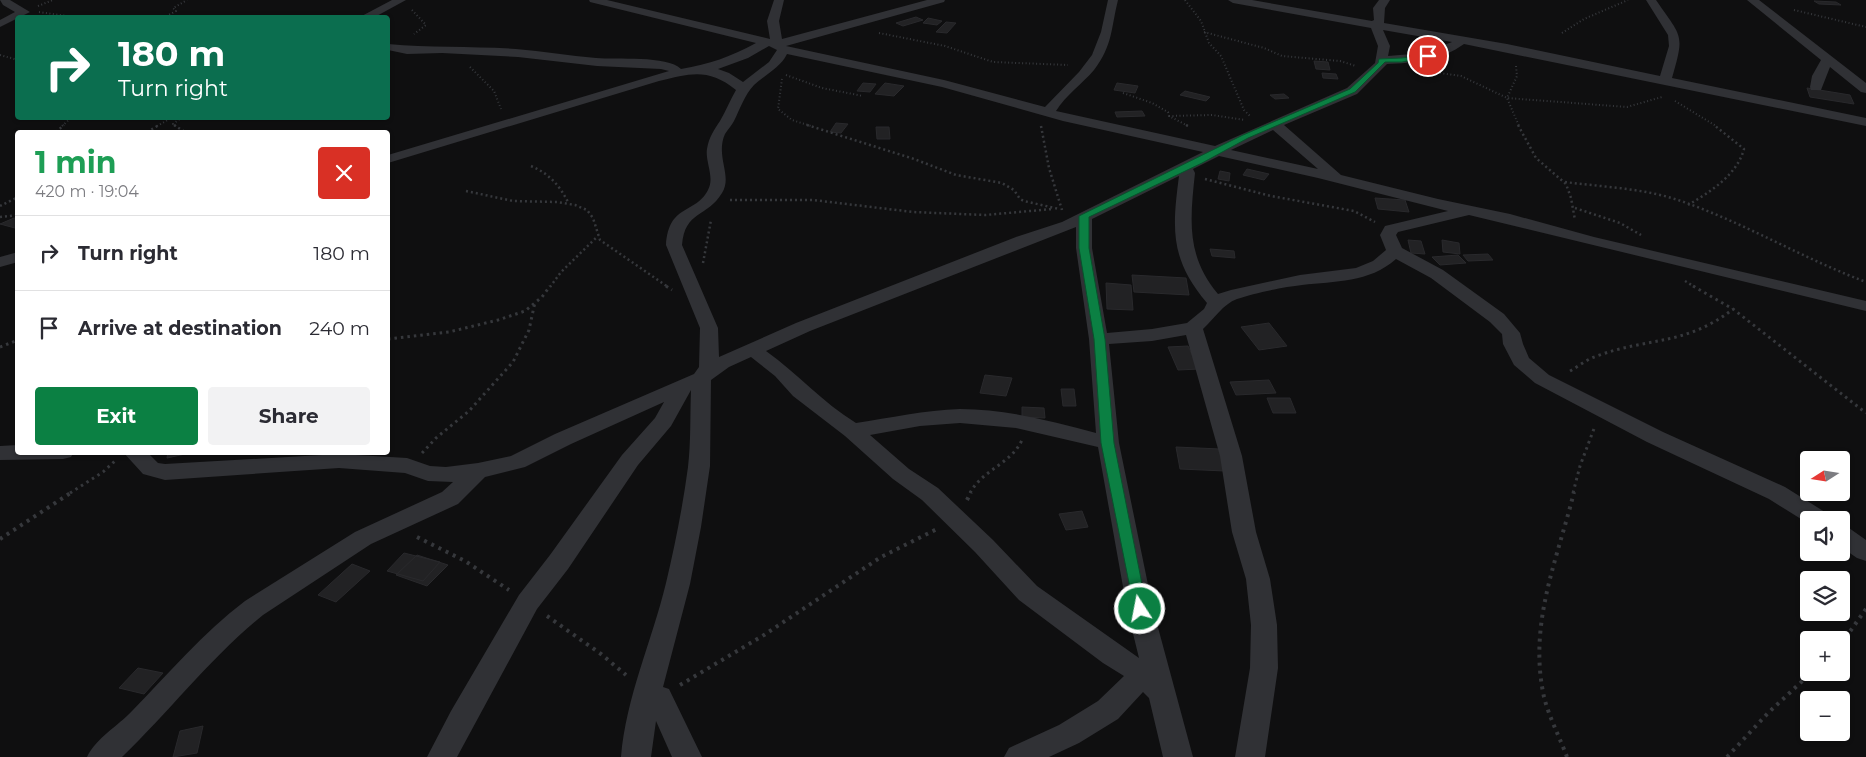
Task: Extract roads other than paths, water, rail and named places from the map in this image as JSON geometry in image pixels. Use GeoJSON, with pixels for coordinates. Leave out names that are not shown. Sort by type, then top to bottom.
{"type":"FeatureCollection","features":[{"type":"Feature","properties":{"kind":"street"},"geometry":{"type":"LineString","coordinates":[[5,0],[24,12],[18,15]]}},
{"type":"Feature","properties":{"kind":"street"},"geometry":{"type":"LineString","coordinates":[[594,0],[776,46],[944,84],[1048,113],[1216,151],[1866,306]]}},
{"type":"Feature","properties":{"kind":"street"},"geometry":{"type":"LineString","coordinates":[[442,757],[460,720],[528,602],[630,460],[709,367],[709,328],[674,245],[674,237],[677,226],[687,214],[711,199],[714,195],[720,181],[714,158],[718,134],[744,90],[749,83],[778,61],[773,21],[779,0]]}},
{"type":"Feature","properties":{"kind":"street"},"geometry":{"type":"LineString","coordinates":[[390,158],[635,84],[698,71],[795,38],[940,0]]}},
{"type":"Feature","properties":{"kind":"street"},"geometry":{"type":"LineString","coordinates":[[1048,113],[1054,104],[1089,68],[1105,41],[1109,26],[1108,14],[1113,0]]}},
{"type":"Feature","properties":{"kind":"street"},"geometry":{"type":"LineString","coordinates":[[1233,0],[1338,18],[1378,31],[1462,40],[1516,50],[1665,79],[1866,122]]}},
{"type":"Feature","properties":{"kind":"street"},"geometry":{"type":"LineString","coordinates":[[1651,0],[1674,35],[1675,46],[1665,79]]}},
{"type":"Feature","properties":{"kind":"street"},"geometry":{"type":"LineString","coordinates":[[369,15],[399,1]]}},
{"type":"Feature","properties":{"kind":"street"},"geometry":{"type":"LineString","coordinates":[[125,456],[151,469],[165,472],[339,461],[407,466],[428,473],[446,475],[478,471],[517,462],[563,439],[696,380],[722,363],[803,327],[1022,241],[1072,217],[1186,170],[1216,151],[1266,124],[1352,90],[1378,65],[1384,46],[1378,31],[1380,21],[1378,12],[1383,1]]}},
{"type":"Feature","properties":{"kind":"street"},"geometry":{"type":"LineString","coordinates":[[1756,2],[1866,89]]}},
{"type":"Feature","properties":{"kind":"street"},"geometry":{"type":"LineString","coordinates":[[0,24],[15,16]]}},
{"type":"Feature","properties":{"kind":"street"},"geometry":{"type":"LineString","coordinates":[[1378,65],[1428,56],[1454,46],[1462,40]]}},
{"type":"Feature","properties":{"kind":"street"},"geometry":{"type":"LineString","coordinates":[[390,47],[407,50],[518,53],[553,58],[661,66],[672,68],[679,74]]}},
{"type":"Feature","properties":{"kind":"street"},"geometry":{"type":"LineString","coordinates":[[1816,87],[1818,76],[1827,60]]}},
{"type":"Feature","properties":{"kind":"street"},"geometry":{"type":"LineString","coordinates":[[698,71],[718,72],[725,75],[744,90]]}},
{"type":"Feature","properties":{"kind":"street"},"geometry":{"type":"LineString","coordinates":[[1844,73],[1866,82]]}},
{"type":"Feature","properties":{"kind":"street"},"geometry":{"type":"LineString","coordinates":[[1266,124],[1342,181]]}},
{"type":"Feature","properties":{"kind":"street"},"geometry":{"type":"LineString","coordinates":[[1186,170],[1182,210],[1185,257],[1203,290],[1216,303]]}},
{"type":"Feature","properties":{"kind":"street"},"geometry":{"type":"LineString","coordinates":[[1100,339],[1152,335],[1192,328],[1211,312],[1216,303],[1231,295],[1300,280],[1345,276],[1362,272],[1379,265],[1391,243],[1391,229],[1470,211]]}},
{"type":"Feature","properties":{"kind":"street"},"geometry":{"type":"LineString","coordinates":[[1072,217],[1084,248],[1100,339],[1108,443],[1140,609],[1178,757]]}},
{"type":"Feature","properties":{"kind":"street"},"geometry":{"type":"LineString","coordinates":[[1391,243],[1498,318],[1510,333],[1521,361],[1550,384],[1600,408],[1655,438],[1777,493],[1806,511]]}},
{"type":"Feature","properties":{"kind":"street"},"geometry":{"type":"LineString","coordinates":[[0,262],[15,259]]}},
{"type":"Feature","properties":{"kind":"street"},"geometry":{"type":"LineString","coordinates":[[1192,328],[1214,394],[1231,456],[1244,532],[1258,579],[1264,625],[1264,668],[1250,757]]}},
{"type":"Feature","properties":{"kind":"street"},"geometry":{"type":"LineString","coordinates":[[753,350],[782,372],[800,392],[853,431],[878,455],[930,494],[1028,593],[1112,656],[1143,674],[1163,694]]}},
{"type":"Feature","properties":{"kind":"street"},"geometry":{"type":"LineString","coordinates":[[636,757],[637,741],[653,695],[659,647],[678,584],[699,466],[696,380]]}},
{"type":"Feature","properties":{"kind":"street"},"geometry":{"type":"LineString","coordinates":[[853,431],[929,418],[959,416],[1022,422],[1108,443]]}},
{"type":"Feature","properties":{"kind":"street"},"geometry":{"type":"LineString","coordinates":[[0,453],[15,453]]}},
{"type":"Feature","properties":{"kind":"street"},"geometry":{"type":"LineString","coordinates":[[102,757],[142,720],[220,637],[254,608],[337,554],[392,524],[450,498],[478,471]]}},
{"type":"Feature","properties":{"kind":"street"},"geometry":{"type":"LineString","coordinates":[[1850,540],[1866,552]]}},
{"type":"Feature","properties":{"kind":"street"},"geometry":{"type":"LineString","coordinates":[[1035,754],[1108,710],[1143,674]]}},
{"type":"Feature","properties":{"kind":"street"},"geometry":{"type":"LineString","coordinates":[[653,695],[687,757]]}}]}
